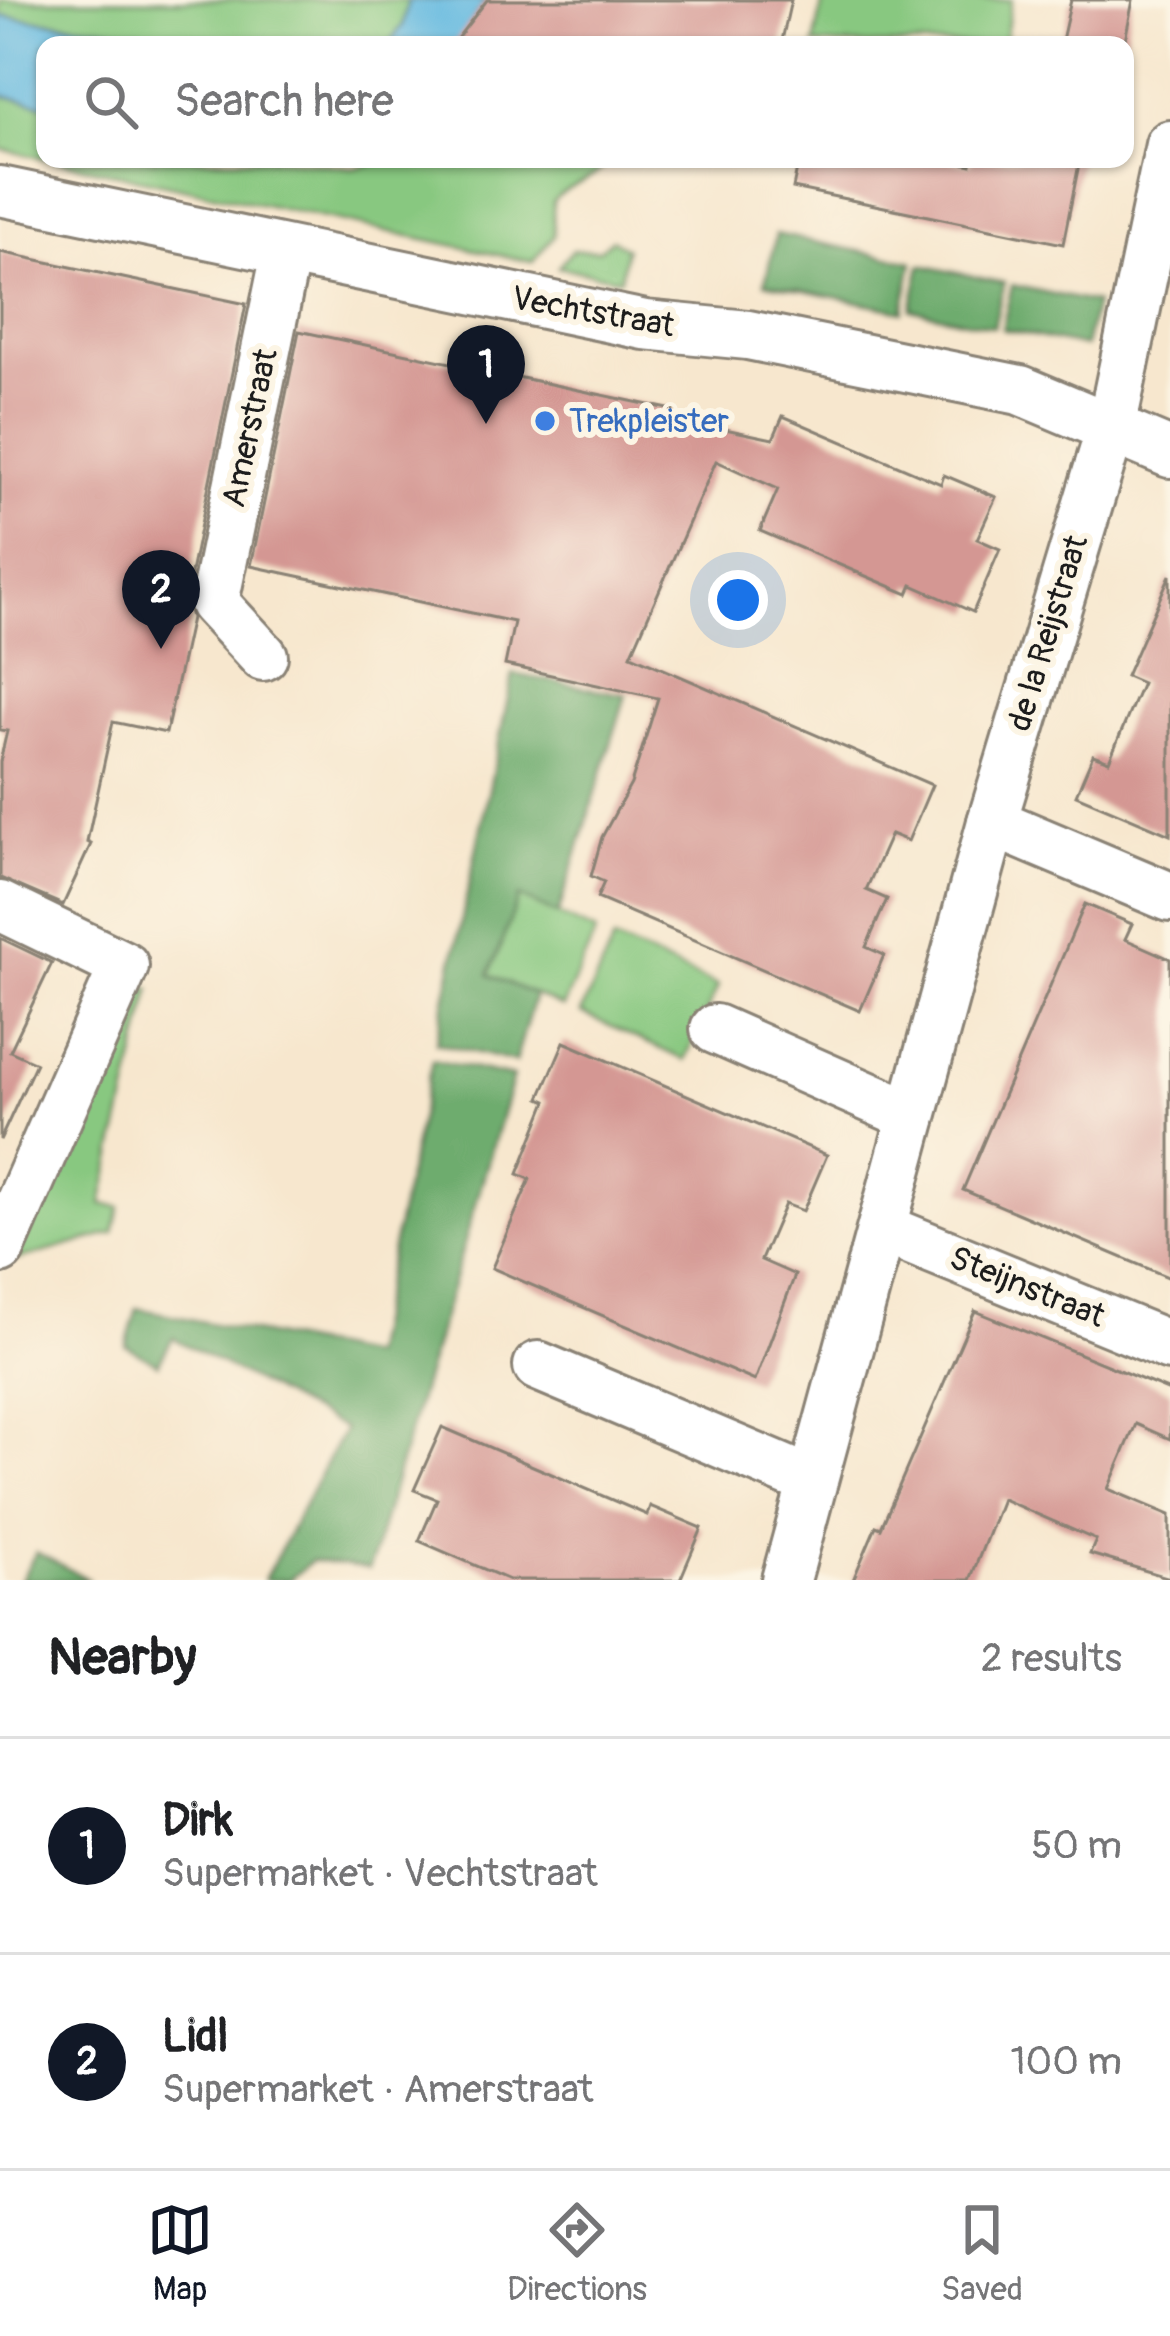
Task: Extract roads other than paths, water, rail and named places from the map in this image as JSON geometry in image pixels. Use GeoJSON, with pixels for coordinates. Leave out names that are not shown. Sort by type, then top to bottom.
{"type":"FeatureCollection","features":[{"type":"Feature","properties":{"kind":"street","name":"de la Reijstraat"},"geometry":{"type":"LineString","coordinates":[[786,1580],[992,822],[1112,428],[1170,145]]}},
{"type":"Feature","properties":{"kind":"street","name":"Vechtstraat"},"geometry":{"type":"LineString","coordinates":[[0,191],[645,325],[748,334],[1021,390],[1170,453]]}},
{"type":"Feature","properties":{"kind":"street","name":"Amerstraat"},"geometry":{"type":"LineString","coordinates":[[263,656],[214,603],[286,253]]}},
{"type":"Feature","properties":{"kind":"street"},"geometry":{"type":"LineString","coordinates":[[992,822],[1170,897]]}},
{"type":"Feature","properties":{"kind":"street"},"geometry":{"type":"LineString","coordinates":[[0,906],[124,966],[3,1236]]}},
{"type":"Feature","properties":{"kind":"street"},"geometry":{"type":"LineString","coordinates":[[715,1029],[912,1116]]}},
{"type":"Feature","properties":{"kind":"street","name":"Steijnstraat"},"geometry":{"type":"LineString","coordinates":[[884,1229],[1170,1346]]}},
{"type":"Feature","properties":{"kind":"street"},"geometry":{"type":"LineString","coordinates":[[538,1366],[811,1481]]}},
{"type":"Feature","properties":{"kind":"water"},"geometry":{"type":"Polygon","coordinates":[[[408,0],[487,0],[461,36],[395,36],[403,25],[408,0]]]}},
{"type":"Feature","properties":{"kind":"water"},"geometry":{"type":"Polygon","coordinates":[[[0,16],[175,36],[36,36],[36,103],[0,95],[0,16]]]}},
{"type":"Feature","properties":{"kind":"place","name":"Trekpleister"},"geometry":{"type":"Point","coordinates":[545,421]}},
{"type":"Feature","properties":{"kind":"place","name":"Dirk"},"geometry":{"type":"Point","coordinates":[486,424]}},
{"type":"Feature","properties":{"kind":"place","name":"Lidl"},"geometry":{"type":"Point","coordinates":[161,649]}}]}
